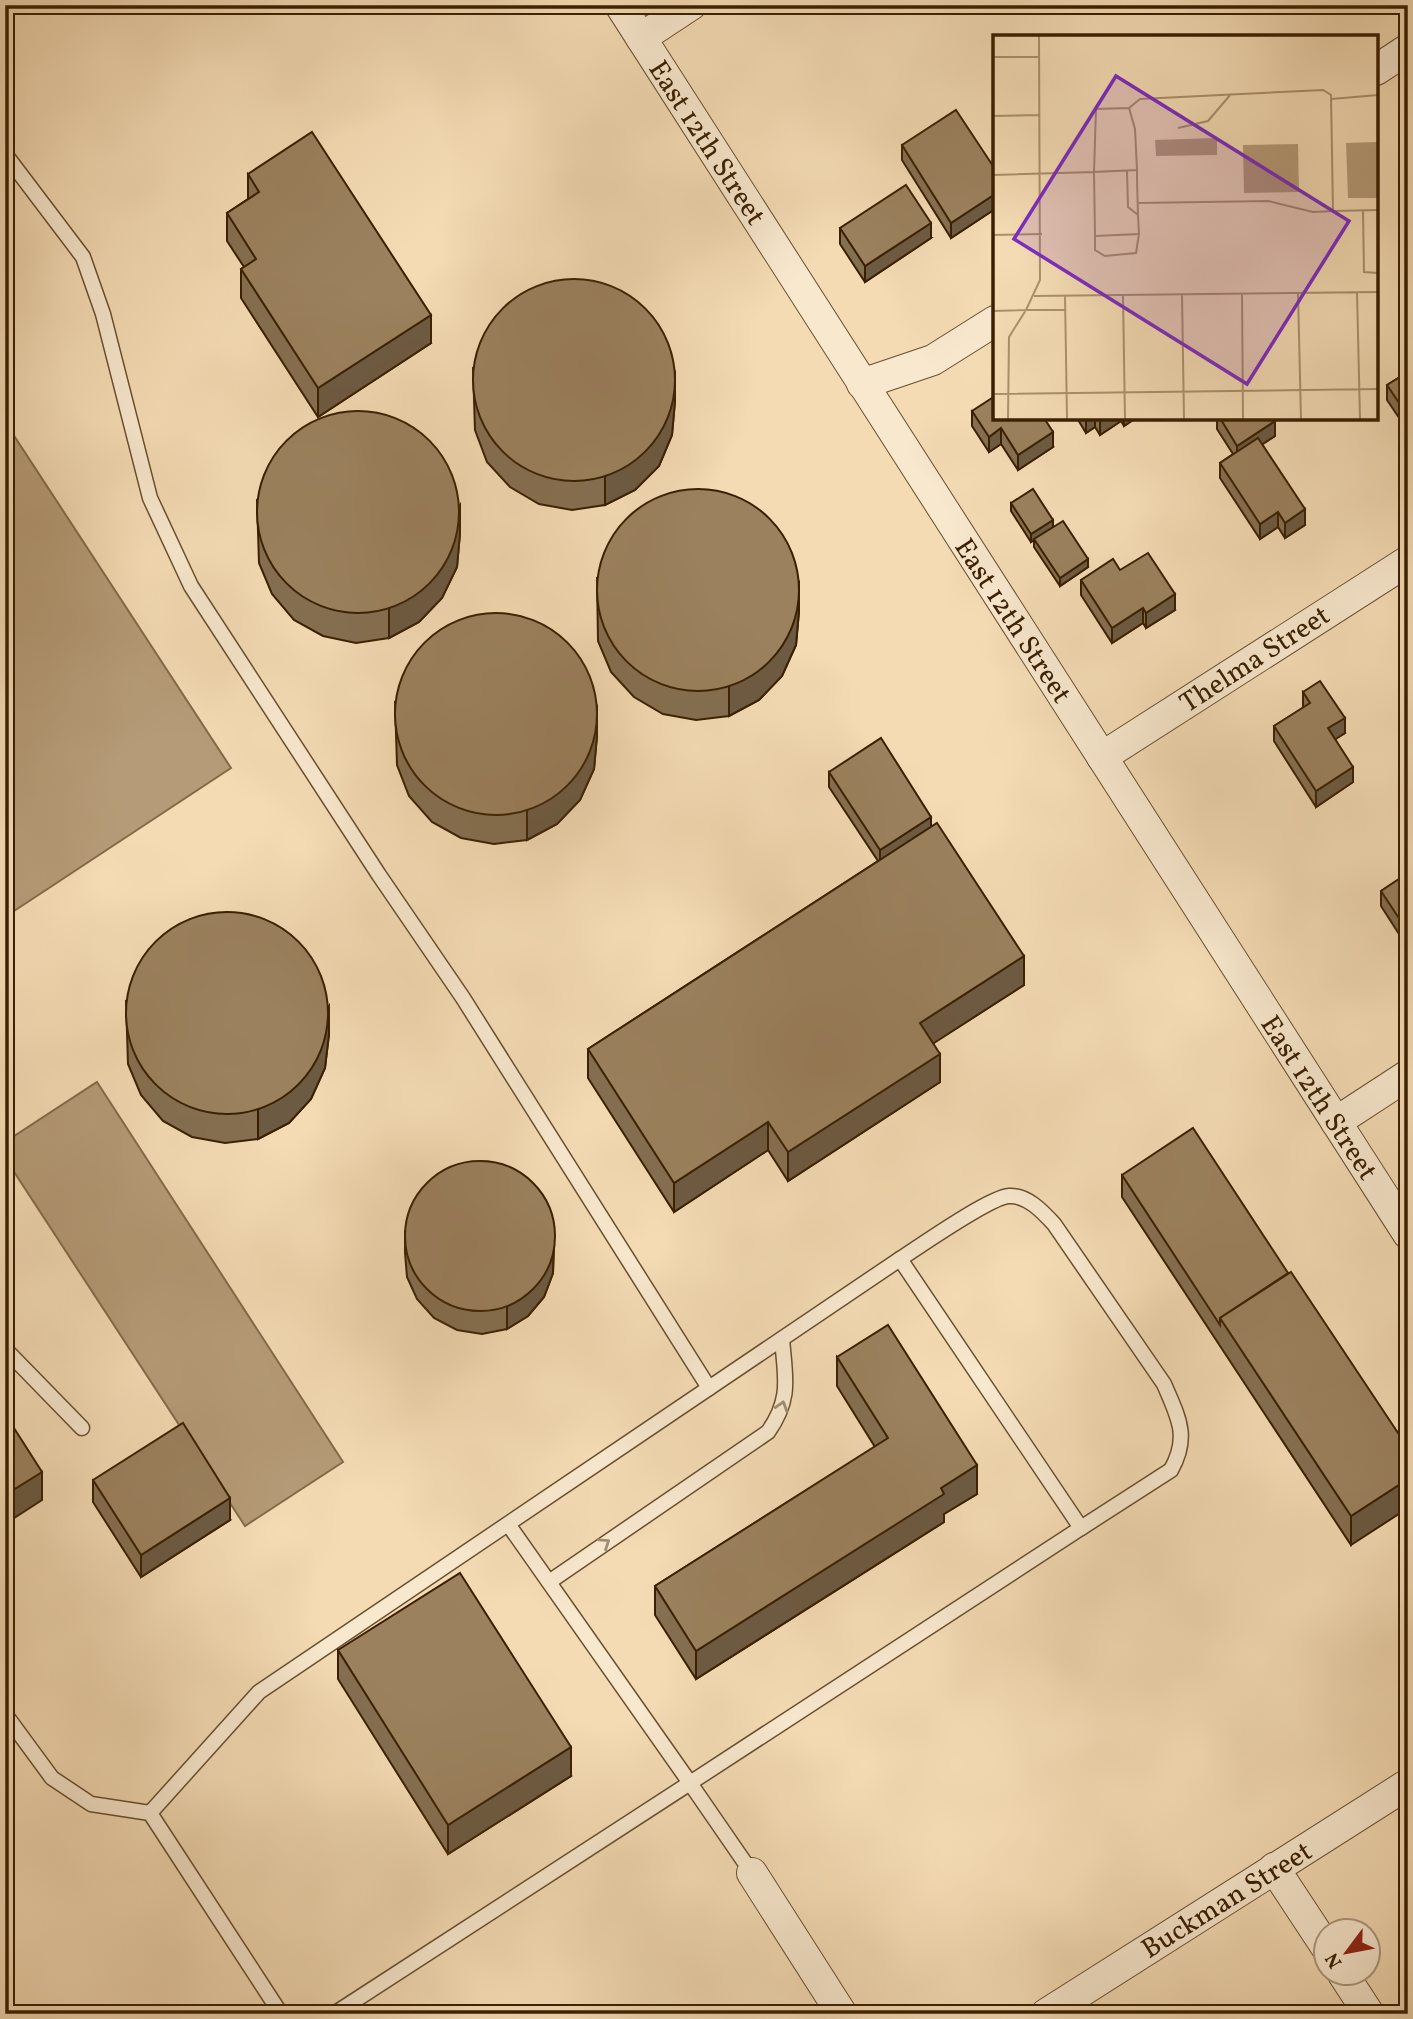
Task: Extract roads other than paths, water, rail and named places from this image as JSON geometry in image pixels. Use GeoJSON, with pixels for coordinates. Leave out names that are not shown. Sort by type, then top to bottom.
{"type":"FeatureCollection","features":[{"type":"Feature","properties":{"kind":"street","name":"East 12th Street"},"geometry":{"type":"LineString","coordinates":[[620,5],[1408,1234]]}},
{"type":"Feature","properties":{"kind":"street"},"geometry":{"type":"LineString","coordinates":[[641,38],[691,5]]}},
{"type":"Feature","properties":{"kind":"street"},"geometry":{"type":"LineString","coordinates":[[1378,69],[1408,49]]}},
{"type":"Feature","properties":{"kind":"street"},"geometry":{"type":"LineString","coordinates":[[862,384],[933,360],[993,322]]}},
{"type":"Feature","properties":{"kind":"street","name":"Thelma Street"},"geometry":{"type":"LineString","coordinates":[[1102,757],[1408,562]]}},
{"type":"Feature","properties":{"kind":"street"},"geometry":{"type":"LineString","coordinates":[[1336,1122],[1408,1075]]}},
{"type":"Feature","properties":{"kind":"street","name":"Buckman Street"},"geometry":{"type":"LineString","coordinates":[[1045,2014],[1408,1784]]}},
{"type":"Feature","properties":{"kind":"street"},"geometry":{"type":"LineString","coordinates":[[1274,1868],[1312,1927]]}},
{"type":"Feature","properties":{"kind":"street"},"geometry":{"type":"LineString","coordinates":[[752,1872],[842,2014]]}},
{"type":"Feature","properties":{"kind":"street"},"geometry":{"type":"LineString","coordinates":[[1353,1988],[1369,2014]]}},
{"type":"Feature","properties":{"kind":"lane"},"geometry":{"type":"LineString","coordinates":[[5,154],[83,257],[103,314],[150,498],[191,586],[379,875],[463,998],[709,1388]]}},
{"type":"Feature","properties":{"kind":"lane"},"geometry":{"type":"LineString","coordinates":[[150,1813],[259,1692],[900,1259],[992,1201],[1009,1196],[1027,1201],[1040,1209],[1054,1224],[1164,1384],[1182,1436],[1179,1455],[1171,1470],[334,2014]]}},
{"type":"Feature","properties":{"kind":"lane"},"geometry":{"type":"LineString","coordinates":[[900,1259],[1081,1528]]}},
{"type":"Feature","properties":{"kind":"lane"},"geometry":{"type":"LineString","coordinates":[[549,1582],[768,1432],[779,1416],[786,1396],[782,1339]]}},
{"type":"Feature","properties":{"kind":"lane"},"geometry":{"type":"LineString","coordinates":[[5,1349],[82,1428]]}},
{"type":"Feature","properties":{"kind":"lane"},"geometry":{"type":"LineString","coordinates":[[508,1524],[752,1872]]}},
{"type":"Feature","properties":{"kind":"lane"},"geometry":{"type":"LineString","coordinates":[[5,1714],[52,1778],[91,1804],[150,1813],[281,2014]]}}]}
